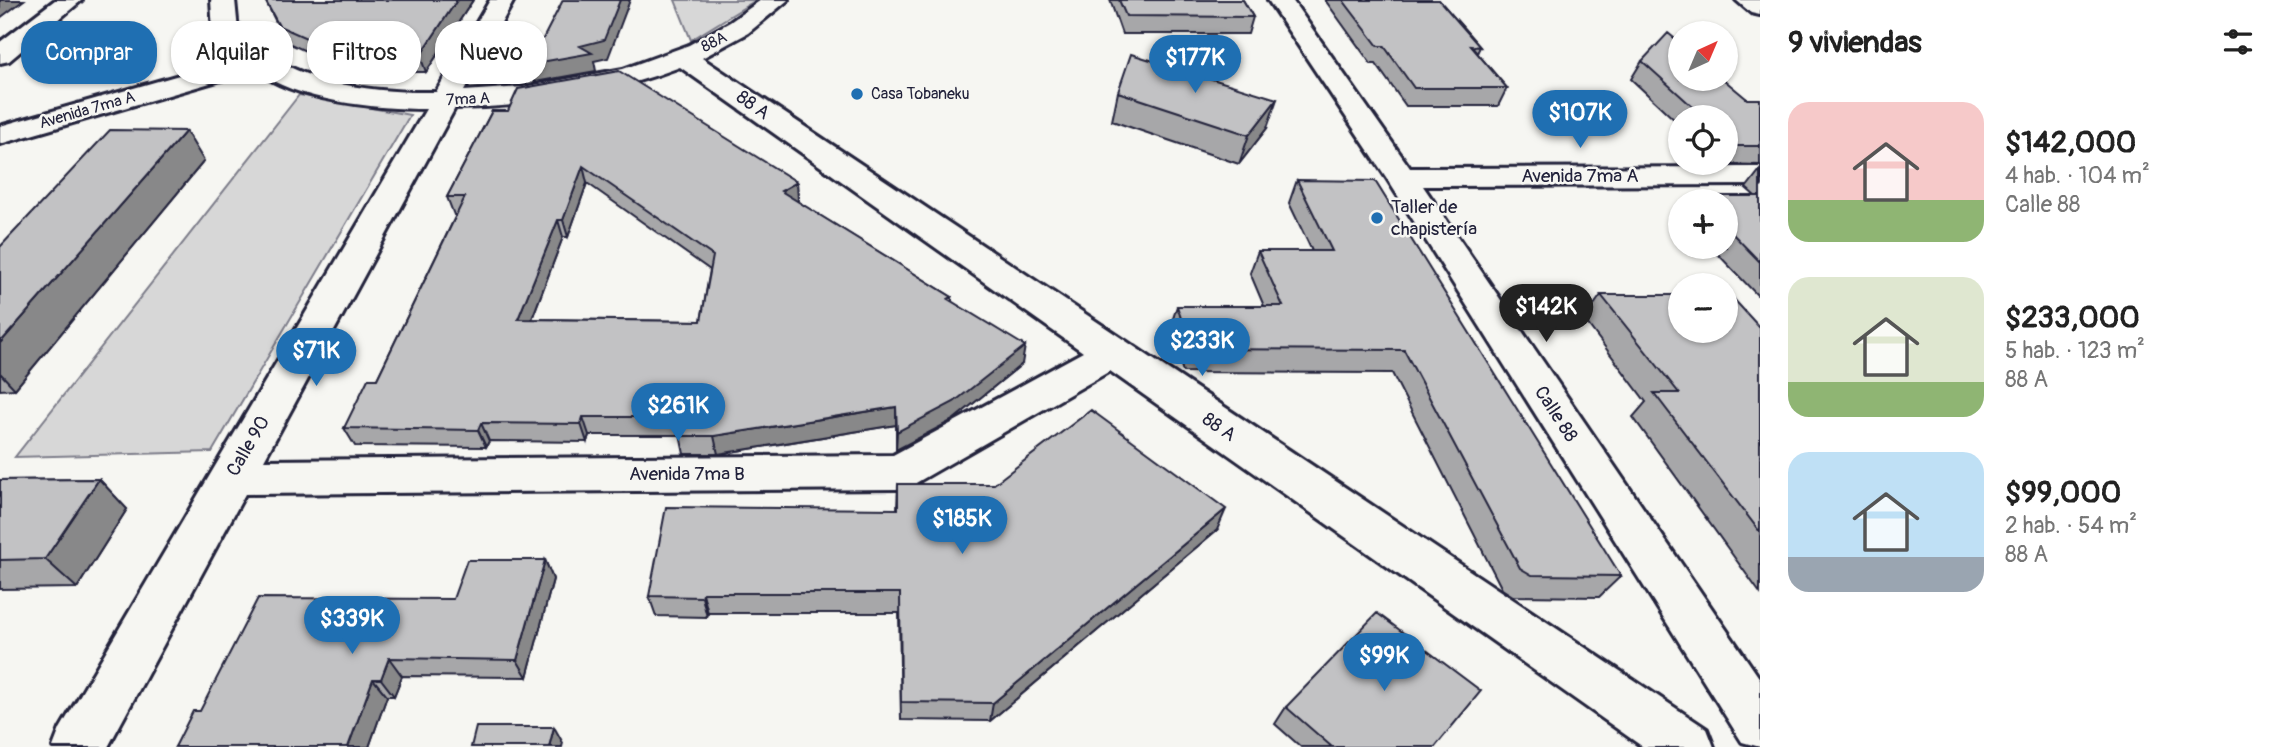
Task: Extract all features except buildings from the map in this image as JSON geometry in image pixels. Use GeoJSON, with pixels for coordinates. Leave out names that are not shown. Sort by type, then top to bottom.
{"type":"FeatureCollection","features":[{"type":"Feature","properties":{"kind":"street"},"geometry":{"type":"LineString","coordinates":[[0,55],[70,0]]}},
{"type":"Feature","properties":{"kind":"street"},"geometry":{"type":"LineString","coordinates":[[223,0],[224,21]]}},
{"type":"Feature","properties":{"kind":"street","name":"Calle 90"},"geometry":{"type":"LineString","coordinates":[[79,747],[502,0]]}},
{"type":"Feature","properties":{"kind":"street","name":"88A"},"geometry":{"type":"LineString","coordinates":[[684,57],[746,26],[776,0]]}},
{"type":"Feature","properties":{"kind":"street","name":"Calle 88"},"geometry":{"type":"LineString","coordinates":[[1280,0],[1401,177],[1760,724]]}},
{"type":"Feature","properties":{"kind":"street"},"geometry":{"type":"LineString","coordinates":[[1748,0],[1760,8]]}},
{"type":"Feature","properties":{"kind":"street","name":"7ma A"},"geometry":{"type":"LineString","coordinates":[[293,79],[354,94],[444,101],[542,93],[611,80],[684,57]]}},
{"type":"Feature","properties":{"kind":"street","name":"88 A"},"geometry":{"type":"LineString","coordinates":[[684,57],[1688,747]]}},
{"type":"Feature","properties":{"kind":"street","name":"Avenida 7ma A"},"geometry":{"type":"LineString","coordinates":[[0,135],[177,84]]}},
{"type":"Feature","properties":{"kind":"street","name":"Avenida 7ma A"},"geometry":{"type":"LineString","coordinates":[[1401,177],[1760,176]]}},
{"type":"Feature","properties":{"kind":"street","name":"Avenida 7ma B"},"geometry":{"type":"LineString","coordinates":[[230,477],[899,472],[1111,353]]}},
{"type":"Feature","properties":{"kind":"shaded area"},"geometry":{"type":"Polygon","coordinates":[[[675,0],[756,0],[691,40],[675,0]]]}},
{"type":"Feature","properties":{"kind":"shaded area"},"geometry":{"type":"Polygon","coordinates":[[[299,95],[410,115],[212,452],[15,457],[299,95]]]}},
{"type":"Feature","properties":{"kind":"place","name":"Casa Tobaneku"},"geometry":{"type":"Point","coordinates":[857,94]}},
{"type":"Feature","properties":{"kind":"place","name":"Taller de chapistería"},"geometry":{"type":"Point","coordinates":[1377,218]}}]}
